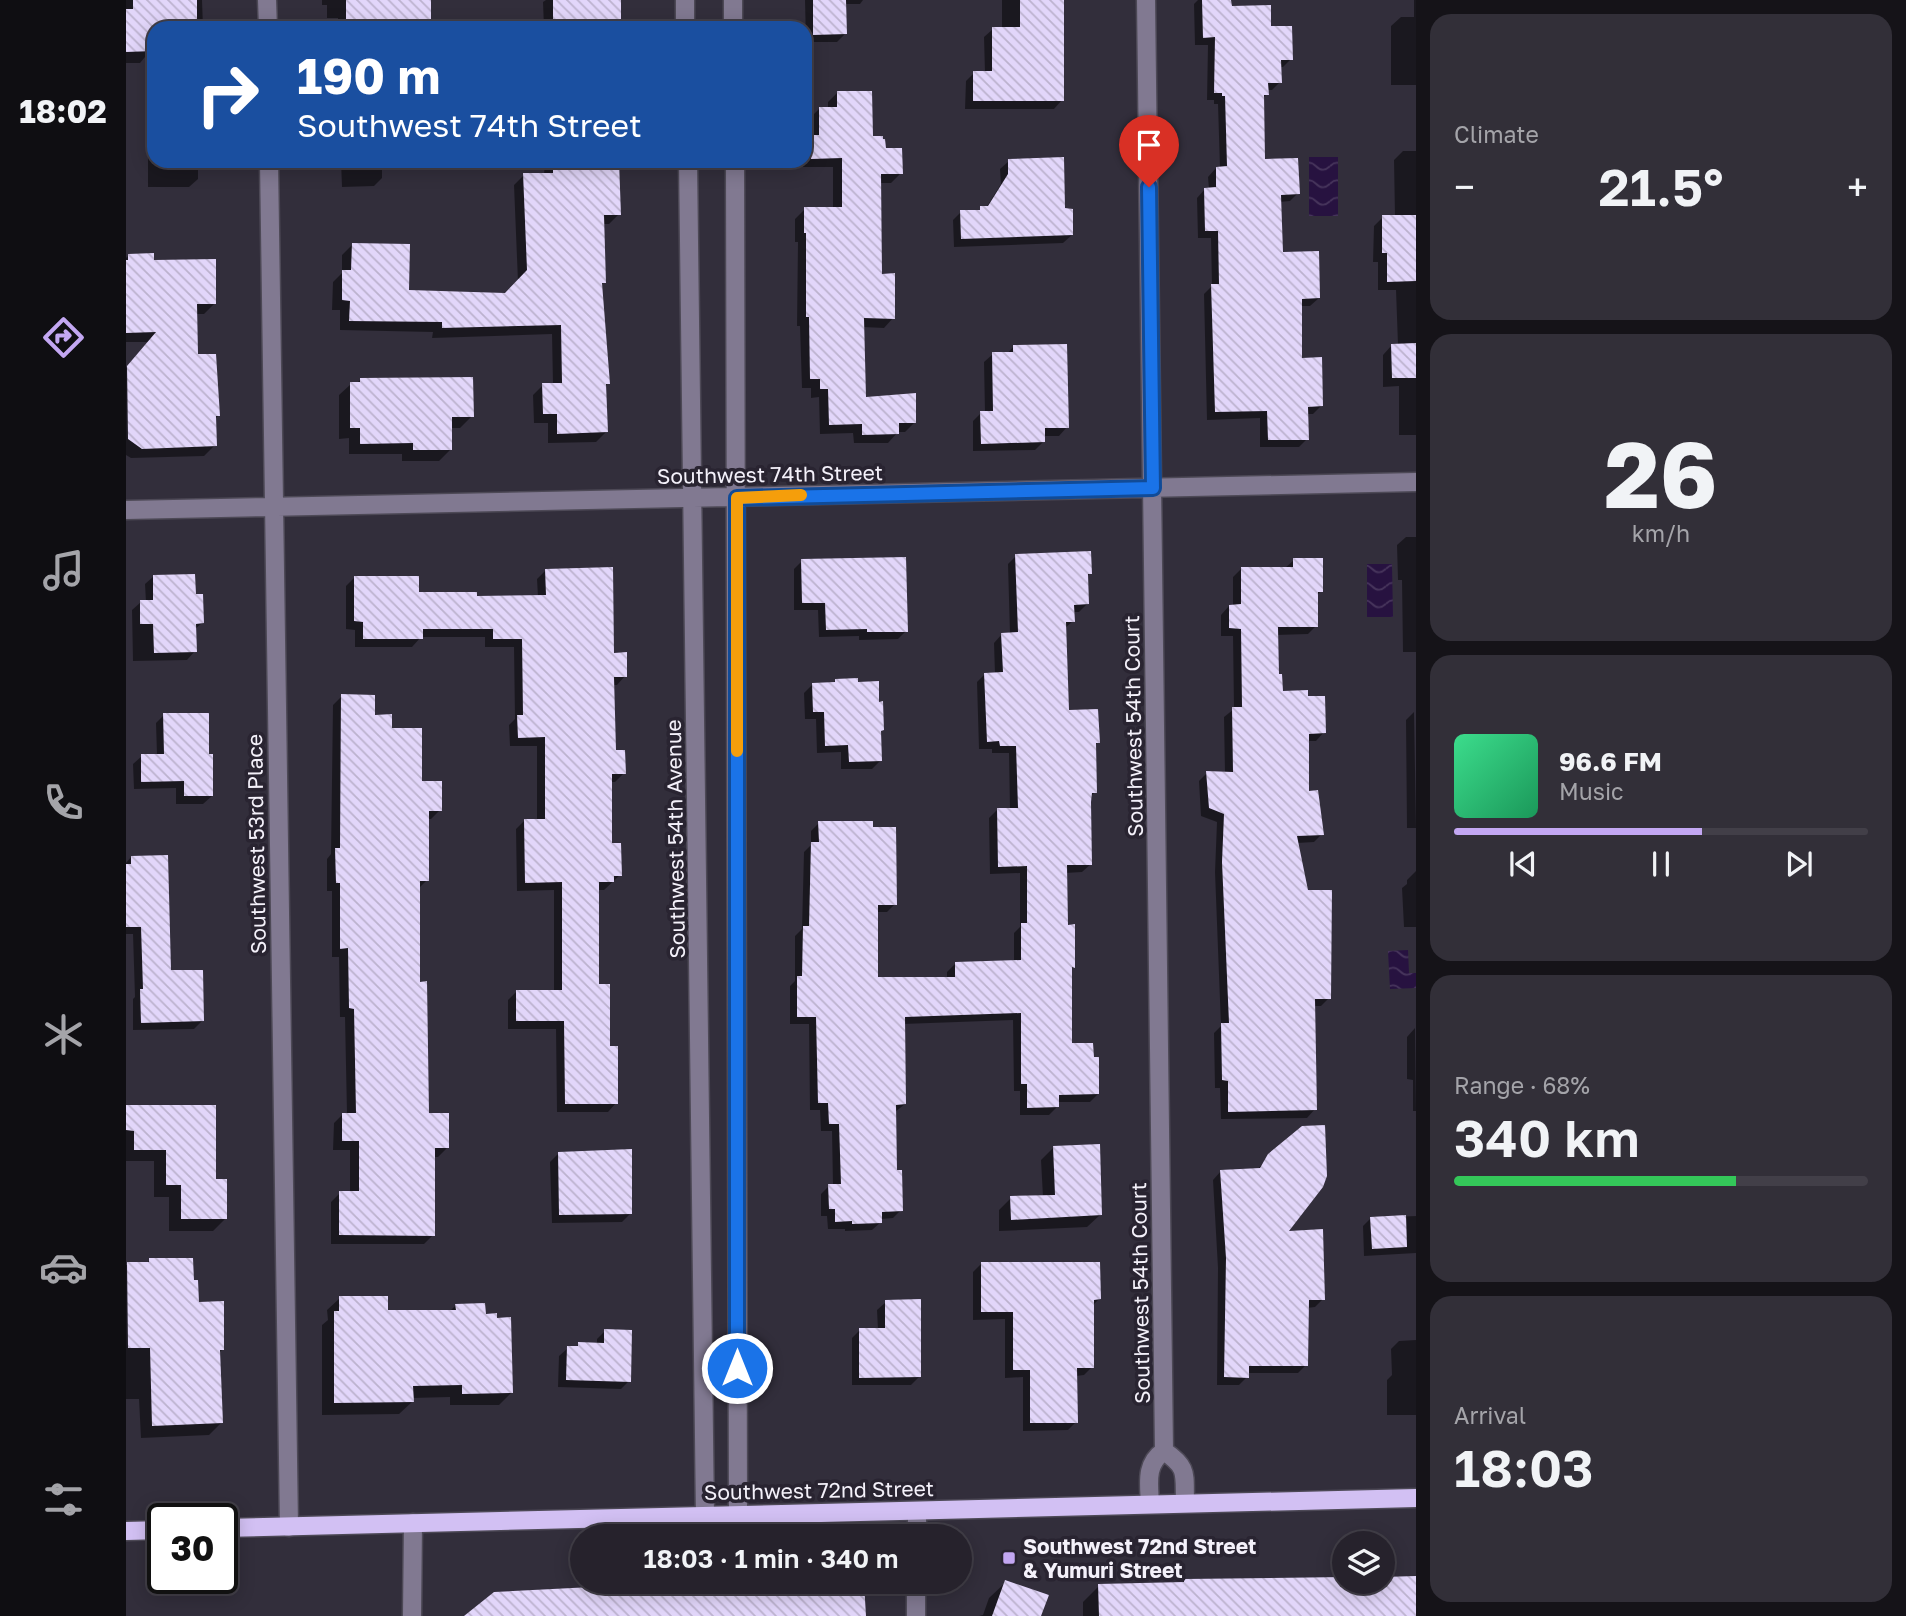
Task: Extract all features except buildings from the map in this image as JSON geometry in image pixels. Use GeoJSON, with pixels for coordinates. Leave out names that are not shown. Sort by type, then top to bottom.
{"type":"FeatureCollection","features":[{"type":"Feature","properties":{"kind":"main road","name":"Southwest 72nd Street"},"geometry":{"type":"LineString","coordinates":[[238,1528],[1416,1498]]}},
{"type":"Feature","properties":{"kind":"main road"},"geometry":{"type":"LineString","coordinates":[[126,1531],[147,1530]]}},
{"type":"Feature","properties":{"kind":"street"},"geometry":{"type":"LineString","coordinates":[[268,0],[268,21]]}},
{"type":"Feature","properties":{"kind":"street"},"geometry":{"type":"LineString","coordinates":[[685,0],[685,21]]}},
{"type":"Feature","properties":{"kind":"street"},"geometry":{"type":"LineString","coordinates":[[733,0],[733,21]]}},
{"type":"Feature","properties":{"kind":"street","name":"Southwest 54th Court"},"geometry":{"type":"LineString","coordinates":[[1146,0],[1164,1451],[1155,1457],[1149,1471],[1150,1504]]}},
{"type":"Feature","properties":{"kind":"street","name":"Southwest 53rd Place"},"geometry":{"type":"LineString","coordinates":[[269,168],[289,1527]]}},
{"type":"Feature","properties":{"kind":"street","name":"Southwest 54th Avenue"},"geometry":{"type":"LineString","coordinates":[[688,168],[705,1516]]}},
{"type":"Feature","properties":{"kind":"street"},"geometry":{"type":"LineString","coordinates":[[735,168],[738,1515]]}},
{"type":"Feature","properties":{"kind":"street","name":"Southwest 74th Street"},"geometry":{"type":"LineString","coordinates":[[126,510],[1416,482]]}},
{"type":"Feature","properties":{"kind":"street"},"geometry":{"type":"LineString","coordinates":[[1164,1451],[1180,1462],[1184,1474],[1185,1503]]}},
{"type":"Feature","properties":{"kind":"street"},"geometry":{"type":"LineString","coordinates":[[916,1524],[917,1511]]}},
{"type":"Feature","properties":{"kind":"street"},"geometry":{"type":"LineString","coordinates":[[412,1616],[413,1523]]}},
{"type":"Feature","properties":{"kind":"street"},"geometry":{"type":"LineString","coordinates":[[916,1594],[916,1616]]}},
{"type":"Feature","properties":{"kind":"water"},"geometry":{"type":"Polygon","coordinates":[[[1309,157],[1338,157],[1338,216],[1309,216],[1309,157]]]}},
{"type":"Feature","properties":{"kind":"water"},"geometry":{"type":"Polygon","coordinates":[[[1367,564],[1392,564],[1393,617],[1367,617],[1367,564]]]}},
{"type":"Feature","properties":{"kind":"water"},"geometry":{"type":"Polygon","coordinates":[[[1408,950],[1409,973],[1416,973],[1416,988],[1390,989],[1388,951],[1408,950]]]}},
{"type":"Feature","properties":{"kind":"slow traffic"},"geometry":{"type":"LineString","coordinates":[[737,751],[737,498],[801,495]]}},
{"type":"Feature","properties":{"kind":"place","name":"Southwest 72nd Street & Yumuri Street"},"geometry":{"type":"Point","coordinates":[1009,1558]}},
{"type":"Feature","properties":{"kind":"route"},"geometry":{"type":"LineString","coordinates":[[737,1368],[737,498],[1153,488],[1149,187]]}}]}
